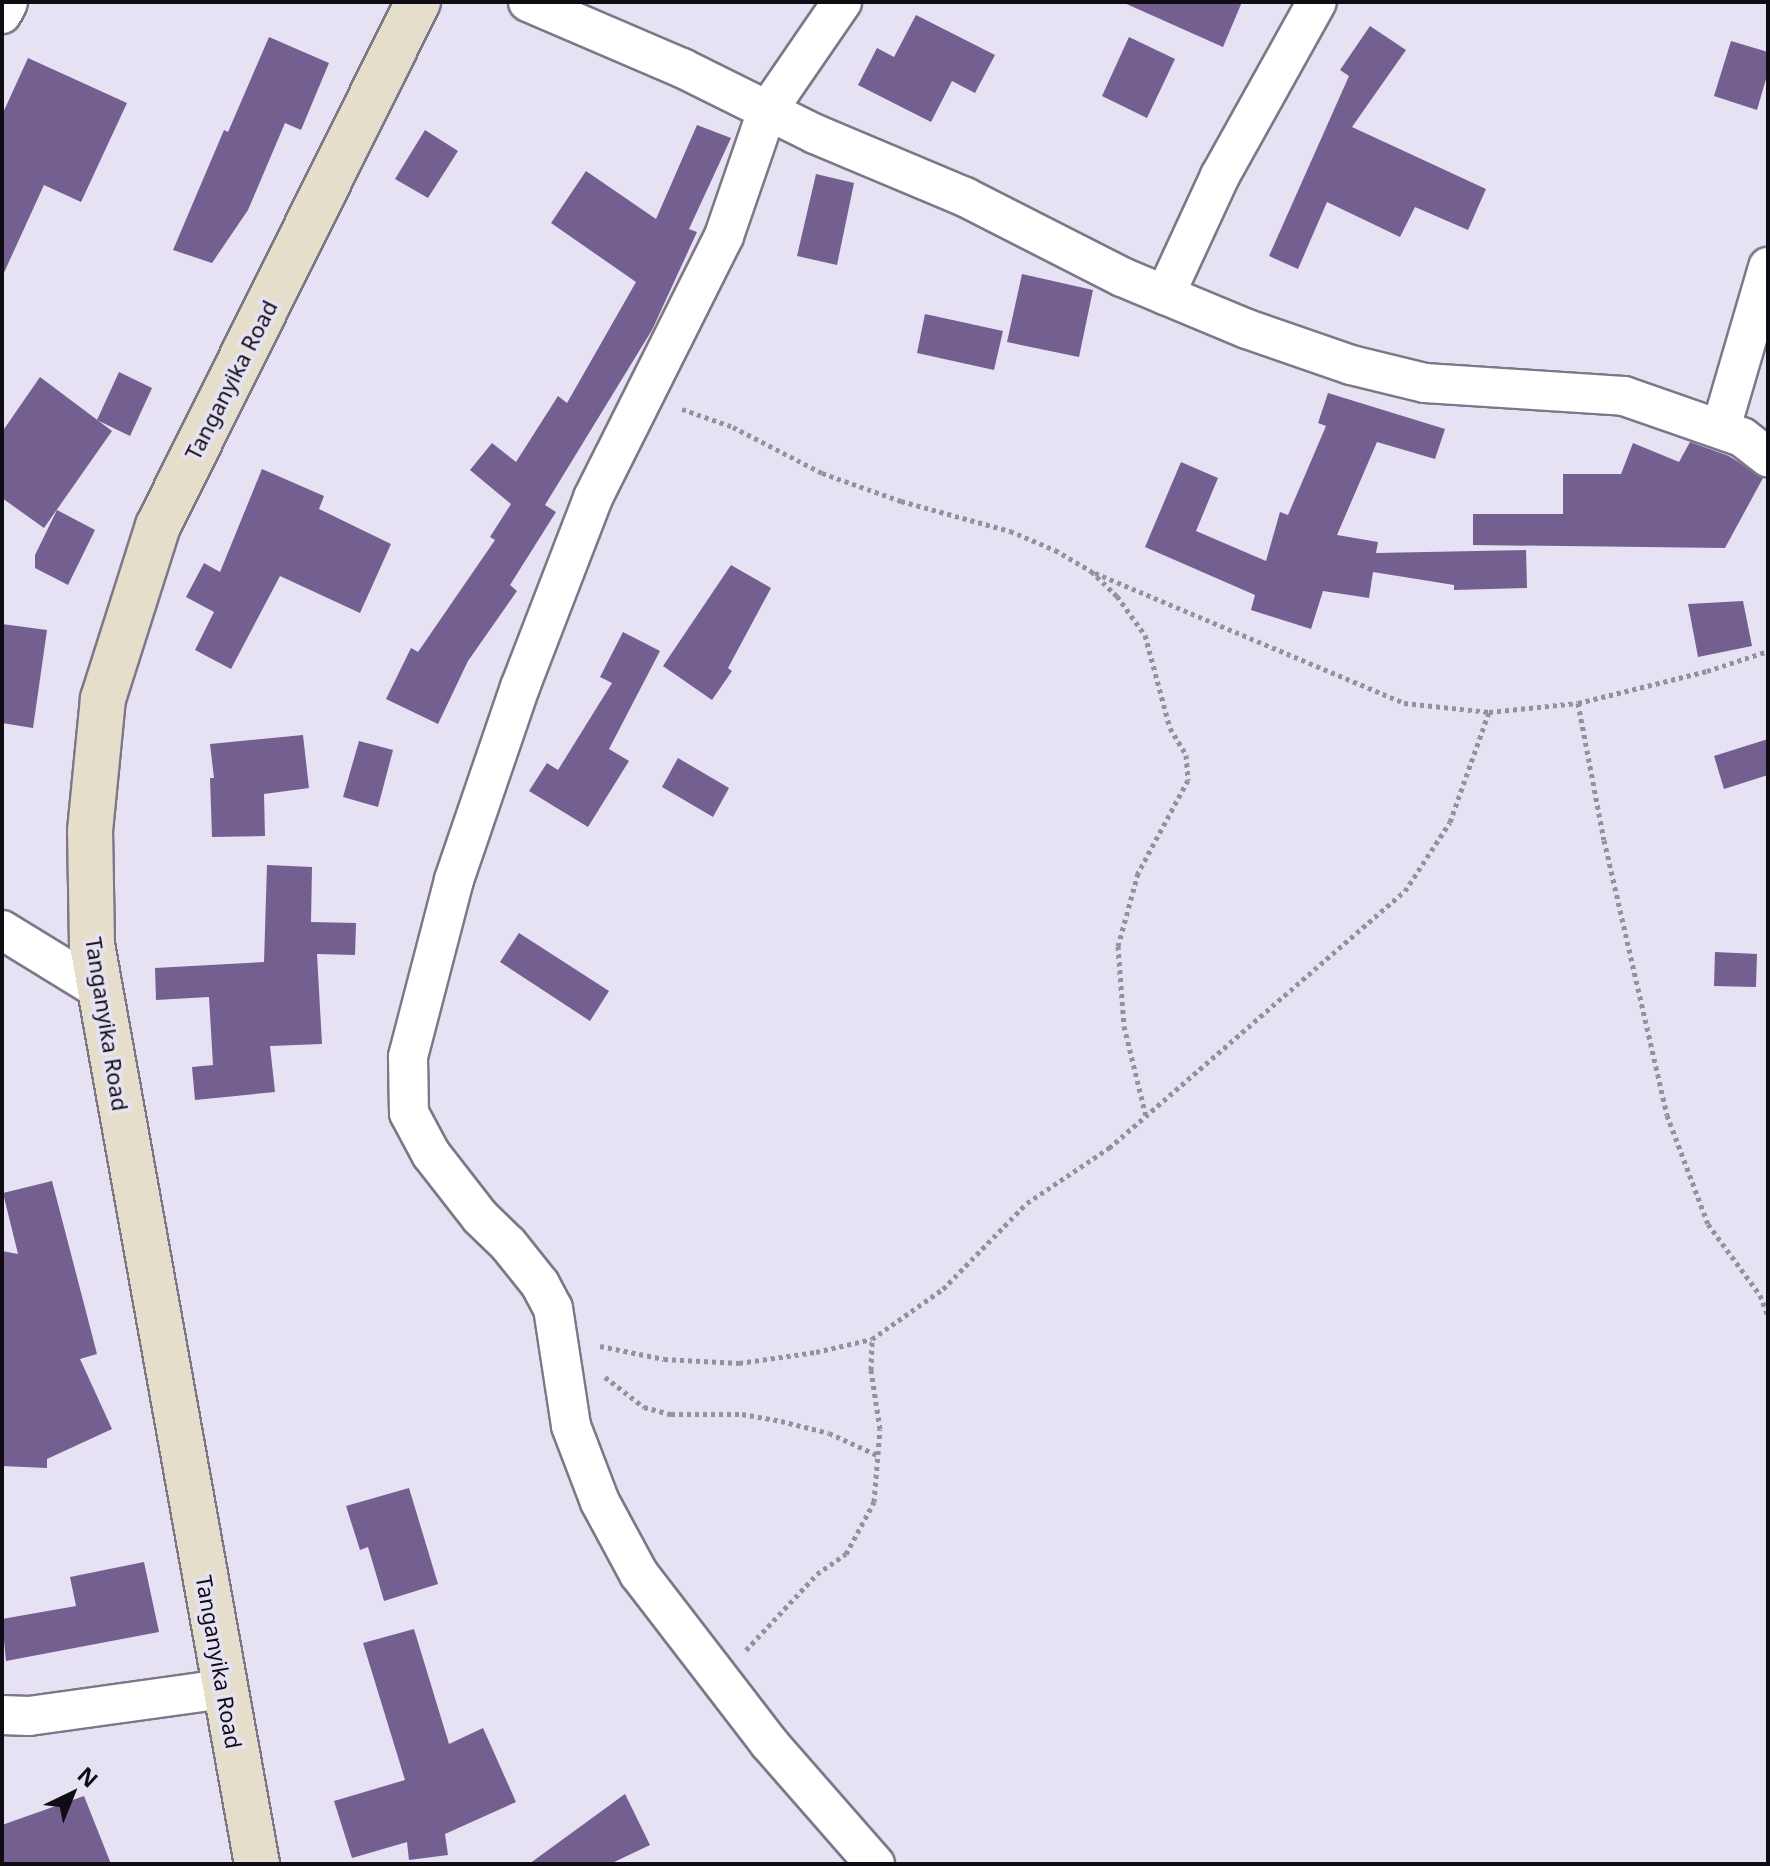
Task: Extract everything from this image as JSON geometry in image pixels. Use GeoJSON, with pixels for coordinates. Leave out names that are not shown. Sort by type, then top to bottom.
{"type":"FeatureCollection","features":[{"type":"Feature","properties":{"kind":"street"},"geometry":{"type":"LineString","coordinates":[[2,14],[8,2]]}},
{"type":"Feature","properties":{"kind":"street","name":"Tanganyika Road"},"geometry":{"type":"LineString","coordinates":[[257,1864],[92,944],[90,831],[103,699],[158,526],[418,2]]}},
{"type":"Feature","properties":{"kind":"street"},"geometry":{"type":"LineString","coordinates":[[528,2],[682,68],[767,111],[965,197],[1165,295],[1247,329],[1351,365],[1425,383],[1624,396],[1721,428],[1742,437],[1768,457]]}},
{"type":"Feature","properties":{"kind":"street"},"geometry":{"type":"LineString","coordinates":[[842,2],[767,111],[724,236],[593,498],[520,687],[454,880],[408,1057],[409,1113],[431,1154],[540,1284],[553,1308],[564,1339],[571,1426],[600,1502],[639,1574],[769,1743],[875,1864]]}},
{"type":"Feature","properties":{"kind":"street"},"geometry":{"type":"LineString","coordinates":[[1165,295],[1220,176],[1317,2]]}},
{"type":"Feature","properties":{"kind":"street"},"geometry":{"type":"LineString","coordinates":[[1721,428],[1768,267]]}},
{"type":"Feature","properties":{"kind":"street"},"geometry":{"type":"LineString","coordinates":[[2,930],[100,990]]}},
{"type":"Feature","properties":{"kind":"street"},"geometry":{"type":"LineString","coordinates":[[11,1723],[224,1689]]}},
{"type":"Feature","properties":{"kind":"path"},"geometry":{"type":"LineString","coordinates":[[643,396],[733,427],[822,473],[901,501],[1010,531],[1091,571],[1404,703],[1489,712],[1578,703],[1676,680],[1768,651]]}},
{"type":"Feature","properties":{"kind":"path"},"geometry":{"type":"LineString","coordinates":[[1091,571],[1117,596],[1145,635],[1170,728],[1186,755],[1188,780],[1138,873],[1118,946],[1124,1026],[1146,1116]]}},
{"type":"Feature","properties":{"kind":"path"},"geometry":{"type":"LineString","coordinates":[[1578,703],[1604,840],[1667,1115],[1708,1224],[1760,1295],[1768,1316]]}},
{"type":"Feature","properties":{"kind":"path"},"geometry":{"type":"LineString","coordinates":[[564,1339],[664,1359],[739,1363],[872,1339],[943,1289],[1027,1203],[1109,1148],[1405,891],[1450,822],[1489,712]]}},
{"type":"Feature","properties":{"kind":"path"},"geometry":{"type":"LineString","coordinates":[[564,1339],[613,1385],[644,1407],[671,1414],[742,1414],[781,1421],[829,1433],[877,1455]]}},
{"type":"Feature","properties":{"kind":"path"},"geometry":{"type":"LineString","coordinates":[[722,1679],[779,1611],[817,1574],[846,1554],[874,1502],[880,1429],[871,1370],[872,1339]]}},
{"type":"Feature","properties":{"kind":"building"},"geometry":{"type":"Polygon","coordinates":[[[1122,2],[1242,2],[1223,47],[1122,2]]]}},
{"type":"Feature","properties":{"kind":"building"},"geometry":{"type":"Polygon","coordinates":[[[916,15],[995,55],[975,93],[952,81],[931,122],[858,85],[877,48],[894,57],[916,15]]]}},
{"type":"Feature","properties":{"kind":"building"},"geometry":{"type":"Polygon","coordinates":[[[1370,26],[1406,50],[1352,127],[1486,189],[1468,230],[1415,207],[1400,237],[1327,202],[1298,269],[1269,256],[1349,76],[1340,70],[1370,26]]]}},
{"type":"Feature","properties":{"kind":"building"},"geometry":{"type":"Polygon","coordinates":[[[269,37],[329,63],[301,130],[285,123],[248,210],[212,263],[173,250],[224,130],[228,132],[269,37]]]}},
{"type":"Feature","properties":{"kind":"building"},"geometry":{"type":"Polygon","coordinates":[[[1129,37],[1175,59],[1147,118],[1102,96],[1129,37]]]}},
{"type":"Feature","properties":{"kind":"building"},"geometry":{"type":"Polygon","coordinates":[[[1731,41],[1768,52],[1768,72],[1757,110],[1714,96],[1731,41]]]}},
{"type":"Feature","properties":{"kind":"building"},"geometry":{"type":"Polygon","coordinates":[[[28,58],[127,103],[81,202],[44,185],[2,277],[2,115],[28,58]]]}},
{"type":"Feature","properties":{"kind":"building"},"geometry":{"type":"Polygon","coordinates":[[[697,125],[731,138],[689,229],[697,232],[652,330],[545,505],[556,512],[510,585],[517,591],[468,661],[438,724],[386,699],[411,648],[418,652],[495,540],[490,537],[511,504],[470,470],[492,443],[516,462],[558,396],[567,403],[636,282],[551,223],[586,171],[656,219],[697,125]]]}},
{"type":"Feature","properties":{"kind":"building"},"geometry":{"type":"Polygon","coordinates":[[[425,130],[458,151],[428,198],[395,179],[425,130]]]}},
{"type":"Feature","properties":{"kind":"building"},"geometry":{"type":"Polygon","coordinates":[[[816,174],[854,183],[837,265],[797,256],[816,174]]]}},
{"type":"Feature","properties":{"kind":"building"},"geometry":{"type":"Polygon","coordinates":[[[1022,274],[1093,290],[1079,357],[1007,342],[1022,274]]]}},
{"type":"Feature","properties":{"kind":"building"},"geometry":{"type":"Polygon","coordinates":[[[925,314],[1003,331],[994,370],[917,353],[925,314]]]}},
{"type":"Feature","properties":{"kind":"building"},"geometry":{"type":"Polygon","coordinates":[[[119,372],[152,388],[130,436],[97,420],[119,372]]]}},
{"type":"Feature","properties":{"kind":"building"},"geometry":{"type":"Polygon","coordinates":[[[40,377],[112,431],[44,528],[2,498],[2,432],[40,377]]]}},
{"type":"Feature","properties":{"kind":"building"},"geometry":{"type":"Polygon","coordinates":[[[1328,393],[1445,429],[1435,459],[1377,442],[1337,535],[1378,542],[1376,553],[1526,550],[1527,588],[1454,590],[1454,585],[1373,572],[1369,598],[1323,591],[1311,629],[1251,610],[1255,595],[1145,547],[1181,462],[1218,478],[1196,531],[1266,561],[1280,512],[1288,515],[1326,426],[1318,423],[1328,393]]]}},
{"type":"Feature","properties":{"kind":"building"},"geometry":{"type":"Polygon","coordinates":[[[1690,442],[1729,456],[1763,478],[1725,548],[1473,545],[1473,514],[1563,514],[1563,474],[1621,474],[1633,443],[1679,462],[1690,442]]]}},
{"type":"Feature","properties":{"kind":"building"},"geometry":{"type":"Polygon","coordinates":[[[262,469],[324,496],[319,509],[391,544],[360,613],[280,576],[231,669],[195,650],[214,612],[186,597],[204,563],[220,572],[262,469]]]}},
{"type":"Feature","properties":{"kind":"building"},"geometry":{"type":"Polygon","coordinates":[[[57,510],[95,530],[68,585],[35,568],[35,555],[57,510]]]}},
{"type":"Feature","properties":{"kind":"building"},"geometry":{"type":"Polygon","coordinates":[[[731,565],[771,588],[728,668],[732,671],[712,700],[663,666],[731,565]]]}},
{"type":"Feature","properties":{"kind":"building"},"geometry":{"type":"Polygon","coordinates":[[[1743,601],[1752,646],[1698,657],[1688,604],[1743,601]]]}},
{"type":"Feature","properties":{"kind":"building"},"geometry":{"type":"Polygon","coordinates":[[[2,624],[47,630],[33,728],[2,723],[2,624]]]}},
{"type":"Feature","properties":{"kind":"building"},"geometry":{"type":"Polygon","coordinates":[[[623,632],[660,651],[609,749],[629,761],[588,827],[529,791],[547,763],[558,770],[612,683],[600,677],[623,632]]]}},
{"type":"Feature","properties":{"kind":"building"},"geometry":{"type":"Polygon","coordinates":[[[303,735],[309,788],[264,794],[265,836],[212,837],[210,778],[214,778],[210,744],[303,735]]]}},
{"type":"Feature","properties":{"kind":"building"},"geometry":{"type":"Polygon","coordinates":[[[1768,739],[1768,775],[1724,789],[1714,756],[1768,739]]]}},
{"type":"Feature","properties":{"kind":"building"},"geometry":{"type":"Polygon","coordinates":[[[359,741],[393,750],[378,807],[343,797],[359,741]]]}},
{"type":"Feature","properties":{"kind":"building"},"geometry":{"type":"Polygon","coordinates":[[[678,758],[729,788],[713,817],[662,787],[678,758]]]}},
{"type":"Feature","properties":{"kind":"building"},"geometry":{"type":"Polygon","coordinates":[[[267,865],[312,867],[311,922],[356,923],[355,955],[317,954],[322,1044],[270,1046],[275,1092],[195,1100],[192,1067],[213,1065],[209,997],[156,1000],[155,968],[264,962],[267,865]]]}},
{"type":"Feature","properties":{"kind":"building"},"geometry":{"type":"Polygon","coordinates":[[[519,933],[609,991],[590,1021],[500,962],[519,933]]]}},
{"type":"Feature","properties":{"kind":"building"},"geometry":{"type":"Polygon","coordinates":[[[1715,952],[1757,954],[1756,987],[1714,986],[1715,952]]]}},
{"type":"Feature","properties":{"kind":"building"},"geometry":{"type":"Polygon","coordinates":[[[52,1181],[97,1354],[80,1359],[112,1429],[47,1459],[47,1468],[2,1466],[2,1251],[18,1254],[3,1193],[52,1181]]]}},
{"type":"Feature","properties":{"kind":"building"},"geometry":{"type":"Polygon","coordinates":[[[409,1488],[438,1584],[384,1601],[368,1547],[360,1550],[346,1506],[409,1488]]]}},
{"type":"Feature","properties":{"kind":"building"},"geometry":{"type":"Polygon","coordinates":[[[144,1562],[159,1632],[6,1661],[2,1619],[76,1606],[70,1577],[144,1562]]]}},
{"type":"Feature","properties":{"kind":"building"},"geometry":{"type":"Polygon","coordinates":[[[414,1629],[449,1744],[483,1728],[516,1802],[445,1834],[448,1855],[409,1860],[407,1842],[352,1858],[334,1801],[405,1780],[363,1643],[414,1629]]]}},
{"type":"Feature","properties":{"kind":"building"},"geometry":{"type":"Polygon","coordinates":[[[625,1794],[650,1845],[610,1864],[529,1864],[625,1794]]]}},
{"type":"Feature","properties":{"kind":"building"},"geometry":{"type":"Polygon","coordinates":[[[84,1796],[111,1864],[2,1864],[2,1825],[84,1796]]]}}]}
